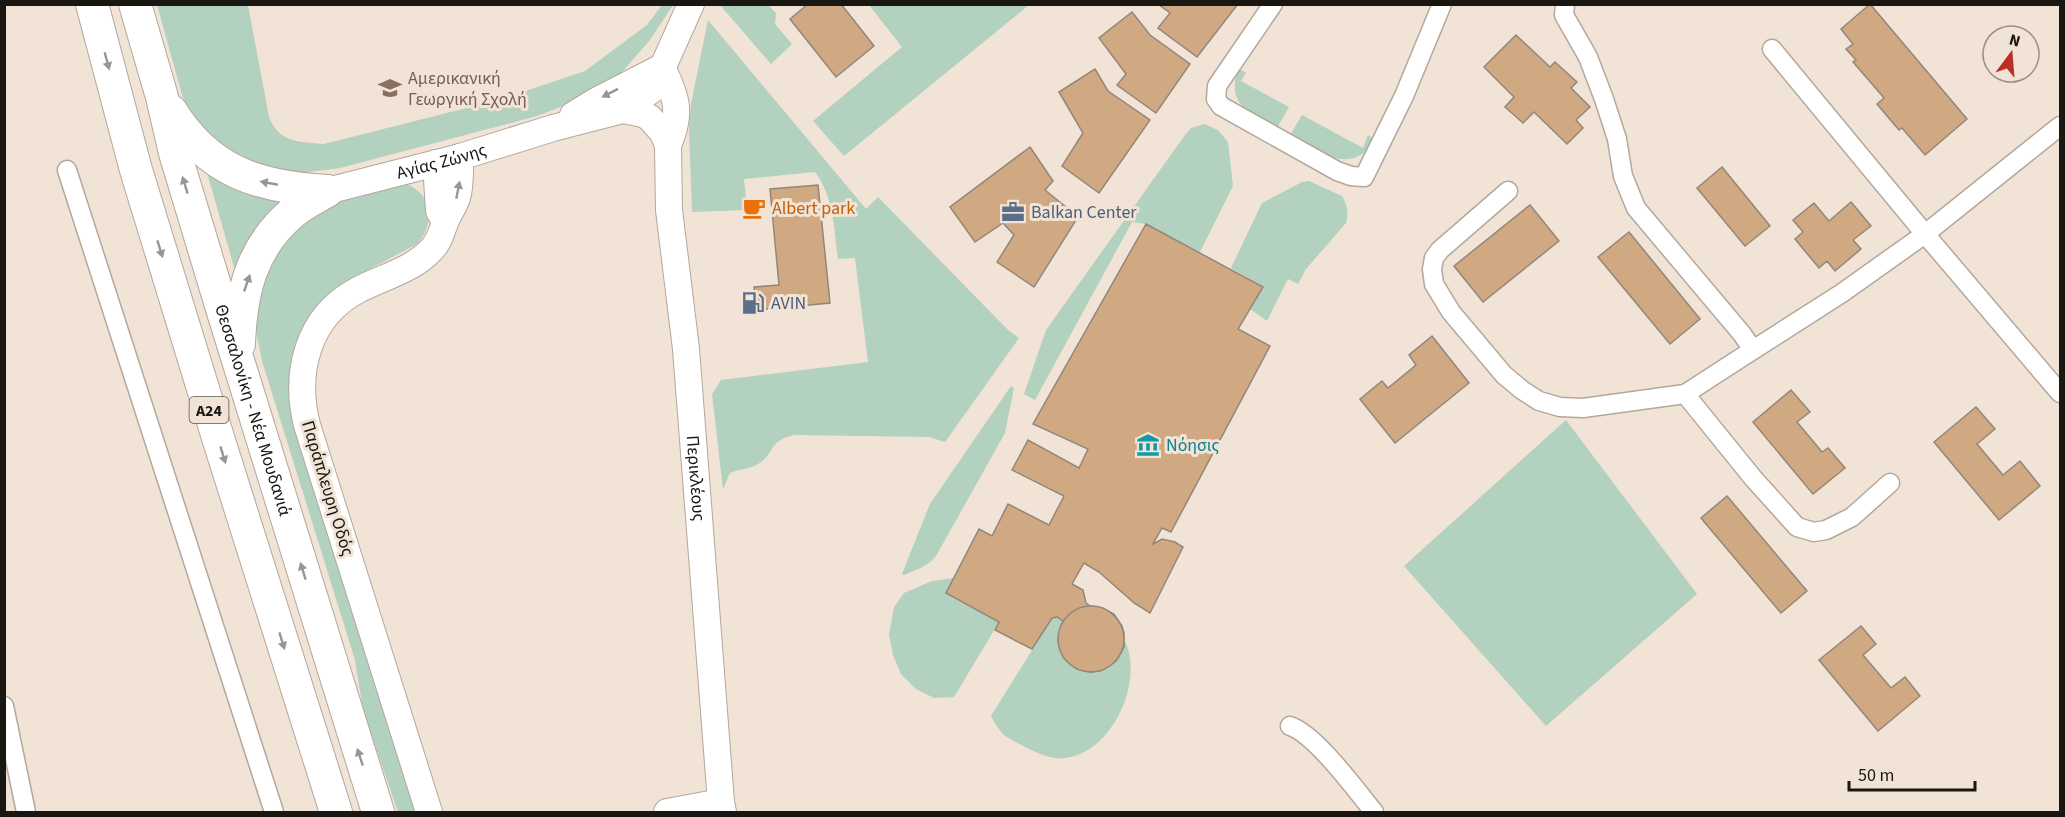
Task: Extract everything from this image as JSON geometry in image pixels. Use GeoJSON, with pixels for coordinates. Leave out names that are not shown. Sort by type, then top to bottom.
{"type":"FeatureCollection","features":[{"type":"Feature","properties":{"kind":"highway","name":"Α24"},"geometry":{"type":"LineString","coordinates":[[92,4],[136,170],[336,813]]}},
{"type":"Feature","properties":{"kind":"highway","name":"Θεσσαλονίκη - Νέα Μουδανιά"},"geometry":{"type":"LineString","coordinates":[[135,4],[162,97],[175,153],[378,813]]}},
{"type":"Feature","properties":{"kind":"highway"},"geometry":{"type":"LineString","coordinates":[[162,97],[177,122],[198,147],[219,164],[263,183],[327,190]]}},
{"type":"Feature","properties":{"kind":"highway"},"geometry":{"type":"LineString","coordinates":[[238,362],[240,310],[244,292],[264,243],[275,228],[293,212],[327,190]]}},
{"type":"Feature","properties":{"kind":"street"},"geometry":{"type":"LineString","coordinates":[[553,128],[623,110],[653,89],[691,4]]}},
{"type":"Feature","properties":{"kind":"street"},"geometry":{"type":"LineString","coordinates":[[1273,4],[1217,86],[1216,99],[1221,106],[1337,171],[1351,176],[1364,177],[1404,96],[1442,4]]}},
{"type":"Feature","properties":{"kind":"street"},"geometry":{"type":"LineString","coordinates":[[1564,4],[1564,15],[1588,57],[1604,99],[1617,139],[1623,176],[1636,208],[1753,351]]}},
{"type":"Feature","properties":{"kind":"street"},"geometry":{"type":"LineString","coordinates":[[1772,49],[1925,234],[2061,393]]}},
{"type":"Feature","properties":{"kind":"street"},"geometry":{"type":"LineString","coordinates":[[553,128],[596,101],[662,67]]}},
{"type":"Feature","properties":{"kind":"street","name":"Περικλέους"},"geometry":{"type":"LineString","coordinates":[[662,67],[669,210],[686,349],[722,807]]}},
{"type":"Feature","properties":{"kind":"street"},"geometry":{"type":"LineString","coordinates":[[623,110],[643,114],[656,123],[666,139]]}},
{"type":"Feature","properties":{"kind":"street"},"geometry":{"type":"LineString","coordinates":[[1508,191],[1440,250],[1434,258],[1432,269],[1434,284],[1451,312],[1504,375],[1522,390],[1539,401],[1560,407],[1583,408],[1685,394],[1842,293],[1925,234],[2061,126]]}},
{"type":"Feature","properties":{"kind":"street","name":"Αγίας Ζώνης"},"geometry":{"type":"LineString","coordinates":[[327,190],[448,160],[553,128]]}},
{"type":"Feature","properties":{"kind":"street"},"geometry":{"type":"LineString","coordinates":[[445,221],[439,211],[437,191],[448,160]]}},
{"type":"Feature","properties":{"kind":"street","name":"Παράπλευρη Οδός"},"geometry":{"type":"LineString","coordinates":[[429,812],[307,425],[301,384],[310,346],[325,318],[337,304],[356,291],[417,261],[429,252],[441,236],[445,221],[457,198],[460,183],[448,160]]}},
{"type":"Feature","properties":{"kind":"street"},"geometry":{"type":"LineString","coordinates":[[67,170],[274,813]]}},
{"type":"Feature","properties":{"kind":"street"},"geometry":{"type":"LineString","coordinates":[[392,174],[417,180],[437,191]]}},
{"type":"Feature","properties":{"kind":"street"},"geometry":{"type":"LineString","coordinates":[[1685,394],[1753,478],[1797,527],[1814,532],[1826,530],[1852,517],[1890,483]]}},
{"type":"Feature","properties":{"kind":"street"},"geometry":{"type":"LineString","coordinates":[[4,706],[26,813]]}},
{"type":"Feature","properties":{"kind":"street"},"geometry":{"type":"LineString","coordinates":[[1290,726],[1300,729],[1335,766],[1374,813]]}},
{"type":"Feature","properties":{"kind":"street"},"geometry":{"type":"LineString","coordinates":[[667,813],[722,807]]}},
{"type":"Feature","properties":{"kind":"green space"},"geometry":{"type":"Polygon","coordinates":[[[157,5],[248,5],[269,117],[273,126],[291,140],[324,144],[502,99],[585,71],[647,25],[662,5],[673,5],[650,40],[615,80],[586,97],[537,116],[340,168],[286,175],[232,156],[193,119],[183,98],[157,5]]]}},
{"type":"Feature","properties":{"kind":"green space"},"geometry":{"type":"Polygon","coordinates":[[[720,5],[768,5],[776,13],[775,24],[792,44],[771,64],[720,5]]]}},
{"type":"Feature","properties":{"kind":"green space"},"geometry":{"type":"Polygon","coordinates":[[[869,5],[1029,5],[844,156],[813,121],[902,47],[869,5]]]}},
{"type":"Feature","properties":{"kind":"green space"},"geometry":{"type":"Polygon","coordinates":[[[708,20],[866,209],[878,197],[1008,330],[1019,338],[945,442],[929,437],[795,435],[780,440],[758,464],[730,473],[723,489],[712,394],[721,380],[868,362],[855,258],[838,259],[830,203],[815,172],[744,179],[747,210],[692,212],[689,129],[691,104],[708,20]]]}},
{"type":"Feature","properties":{"kind":"green space"},"geometry":{"type":"Polygon","coordinates":[[[1238,68],[1246,73],[1241,81],[1289,107],[1276,130],[1242,106],[1235,91],[1238,68]]]}},
{"type":"Feature","properties":{"kind":"green space"},"geometry":{"type":"Polygon","coordinates":[[[1302,115],[1363,148],[1368,135],[1374,139],[1366,151],[1356,157],[1334,158],[1289,137],[1302,115]]]}},
{"type":"Feature","properties":{"kind":"green space"},"geometry":{"type":"Polygon","coordinates":[[[1204,124],[1218,130],[1228,142],[1233,186],[1200,252],[1146,224],[1132,222],[1035,400],[1024,394],[1046,330],[1185,135],[1191,128],[1204,124]]]}},
{"type":"Feature","properties":{"kind":"green space"},"geometry":{"type":"Polygon","coordinates":[[[204,162],[300,191],[238,281],[204,162]]]}},
{"type":"Feature","properties":{"kind":"green space"},"geometry":{"type":"Polygon","coordinates":[[[397,181],[409,185],[424,198],[429,215],[424,234],[417,244],[336,287],[307,322],[296,355],[420,812],[398,812],[363,710],[355,660],[262,361],[255,326],[255,297],[276,238],[312,205],[397,181]]]}},
{"type":"Feature","properties":{"kind":"green space"},"geometry":{"type":"Polygon","coordinates":[[[1309,181],[1342,196],[1347,209],[1346,223],[1306,269],[1298,284],[1288,279],[1267,321],[1250,309],[1263,287],[1231,268],[1262,203],[1302,182],[1309,181]]]}},
{"type":"Feature","properties":{"kind":"green space"},"geometry":{"type":"Polygon","coordinates":[[[1011,386],[1014,388],[1005,433],[936,556],[922,567],[902,574],[930,504],[1011,386]]]}},
{"type":"Feature","properties":{"kind":"green space"},"geometry":{"type":"Polygon","coordinates":[[[1566,420],[1697,594],[1546,726],[1404,566],[1566,420]]]}},
{"type":"Feature","properties":{"kind":"green space"},"geometry":{"type":"Polygon","coordinates":[[[954,578],[999,622],[954,697],[934,698],[916,689],[901,674],[893,655],[889,635],[894,607],[904,593],[932,581],[954,578]]]}},
{"type":"Feature","properties":{"kind":"green space"},"geometry":{"type":"Polygon","coordinates":[[[1057,617],[1063,621],[1059,639],[1062,654],[1071,664],[1083,670],[1097,671],[1109,667],[1119,657],[1125,641],[1130,657],[1127,694],[1110,729],[1098,743],[1083,753],[1066,758],[1041,754],[1009,738],[1002,733],[991,716],[1052,618],[1057,617]]]}},
{"type":"Feature","properties":{"kind":"building"},"geometry":{"type":"Polygon","coordinates":[[[808,4],[841,4],[874,46],[836,77],[790,19],[808,4]]]}},
{"type":"Feature","properties":{"kind":"building"},"geometry":{"type":"Polygon","coordinates":[[[1158,4],[1238,4],[1197,57],[1158,28],[1170,13],[1158,4]]]}},
{"type":"Feature","properties":{"kind":"building"},"geometry":{"type":"Polygon","coordinates":[[[1870,4],[1967,119],[1925,155],[1877,104],[1884,98],[1853,62],[1856,60],[1846,49],[1853,44],[1841,29],[1870,4]]]}},
{"type":"Feature","properties":{"kind":"building"},"geometry":{"type":"Polygon","coordinates":[[[1132,12],[1150,35],[1190,64],[1156,113],[1117,85],[1126,74],[1099,38],[1132,12]]]}},
{"type":"Feature","properties":{"kind":"building"},"geometry":{"type":"Polygon","coordinates":[[[1516,35],[1550,67],[1555,62],[1577,82],[1571,88],[1590,107],[1576,120],[1583,128],[1567,144],[1534,112],[1523,123],[1505,107],[1514,97],[1484,67],[1516,35]]]}},
{"type":"Feature","properties":{"kind":"building"},"geometry":{"type":"Polygon","coordinates":[[[1095,69],[1108,91],[1150,120],[1099,193],[1062,166],[1083,133],[1059,92],[1095,69]]]}},
{"type":"Feature","properties":{"kind":"building","name":"Balkan Center"},"geometry":{"type":"Polygon","coordinates":[[[1030,147],[1053,181],[1045,190],[1078,217],[1034,287],[997,262],[1014,235],[1003,223],[975,242],[950,207],[1030,147]]]}},
{"type":"Feature","properties":{"kind":"building"},"geometry":{"type":"Polygon","coordinates":[[[1722,167],[1770,226],[1745,246],[1697,188],[1722,167]]]}},
{"type":"Feature","properties":{"kind":"building"},"geometry":{"type":"Polygon","coordinates":[[[818,185],[830,303],[756,310],[754,287],[779,285],[770,189],[818,185]]]}},
{"type":"Feature","properties":{"kind":"building"},"geometry":{"type":"Polygon","coordinates":[[[1851,202],[1871,226],[1853,240],[1861,249],[1835,271],[1827,261],[1819,268],[1795,239],[1803,232],[1793,220],[1814,203],[1829,221],[1851,202]]]}},
{"type":"Feature","properties":{"kind":"building"},"geometry":{"type":"Polygon","coordinates":[[[1530,205],[1559,241],[1483,302],[1454,266],[1530,205]]]}},
{"type":"Feature","properties":{"kind":"building","name":"Νόησις"},"geometry":{"type":"Polygon","coordinates":[[[1146,224],[1263,287],[1238,329],[1270,346],[1171,532],[1162,528],[1153,544],[1162,539],[1175,542],[1183,547],[1150,613],[1134,603],[1099,572],[1084,563],[1072,584],[1083,590],[1086,603],[1090,606],[1102,608],[1114,614],[1124,633],[1124,647],[1116,661],[1100,671],[1090,672],[1077,669],[1064,658],[1058,640],[1063,621],[1057,617],[1052,618],[1032,649],[995,630],[999,622],[946,593],[979,529],[992,536],[1008,504],[1049,525],[1064,496],[1012,470],[1028,440],[1079,468],[1088,449],[1033,424],[1146,224]]]}},
{"type":"Feature","properties":{"kind":"building"},"geometry":{"type":"Polygon","coordinates":[[[1629,232],[1700,319],[1670,344],[1598,257],[1629,232]]]}},
{"type":"Feature","properties":{"kind":"building"},"geometry":{"type":"Polygon","coordinates":[[[1432,336],[1469,383],[1395,443],[1360,399],[1382,381],[1388,388],[1416,365],[1409,355],[1432,336]]]}},
{"type":"Feature","properties":{"kind":"building"},"geometry":{"type":"Polygon","coordinates":[[[1791,390],[1810,412],[1797,422],[1822,452],[1828,448],[1845,468],[1813,494],[1753,422],[1791,390]]]}},
{"type":"Feature","properties":{"kind":"building"},"geometry":{"type":"Polygon","coordinates":[[[1976,407],[1995,429],[1977,444],[2003,475],[2020,461],[2040,486],[1999,520],[1934,442],[1976,407]]]}},
{"type":"Feature","properties":{"kind":"building"},"geometry":{"type":"Polygon","coordinates":[[[1727,496],[1807,591],[1781,613],[1701,518],[1727,496]]]}},
{"type":"Feature","properties":{"kind":"building"},"geometry":{"type":"Polygon","coordinates":[[[1091,606],[1104,609],[1114,616],[1121,626],[1124,639],[1121,652],[1114,662],[1104,669],[1091,672],[1078,669],[1068,662],[1061,652],[1058,639],[1061,626],[1068,616],[1078,609],[1091,606]]]}},
{"type":"Feature","properties":{"kind":"building"},"geometry":{"type":"Polygon","coordinates":[[[1861,626],[1876,644],[1863,655],[1891,688],[1905,677],[1920,696],[1878,731],[1819,660],[1861,626]]]}},
{"type":"Feature","properties":{"kind":"place","name":"Αμερικανική Γεωργική Σχολή"},"geometry":{"type":"Point","coordinates":[390,88]}},
{"type":"Feature","properties":{"kind":"place","name":"Albert park"},"geometry":{"type":"Point","coordinates":[754,208]}},
{"type":"Feature","properties":{"kind":"place","name":"Balkan Center"},"geometry":{"type":"Point","coordinates":[1013,212]}},
{"type":"Feature","properties":{"kind":"place","name":"AVIN"},"geometry":{"type":"Point","coordinates":[753,303]}},
{"type":"Feature","properties":{"kind":"place","name":"Νόησις"},"geometry":{"type":"Point","coordinates":[1148,445]}}]}
